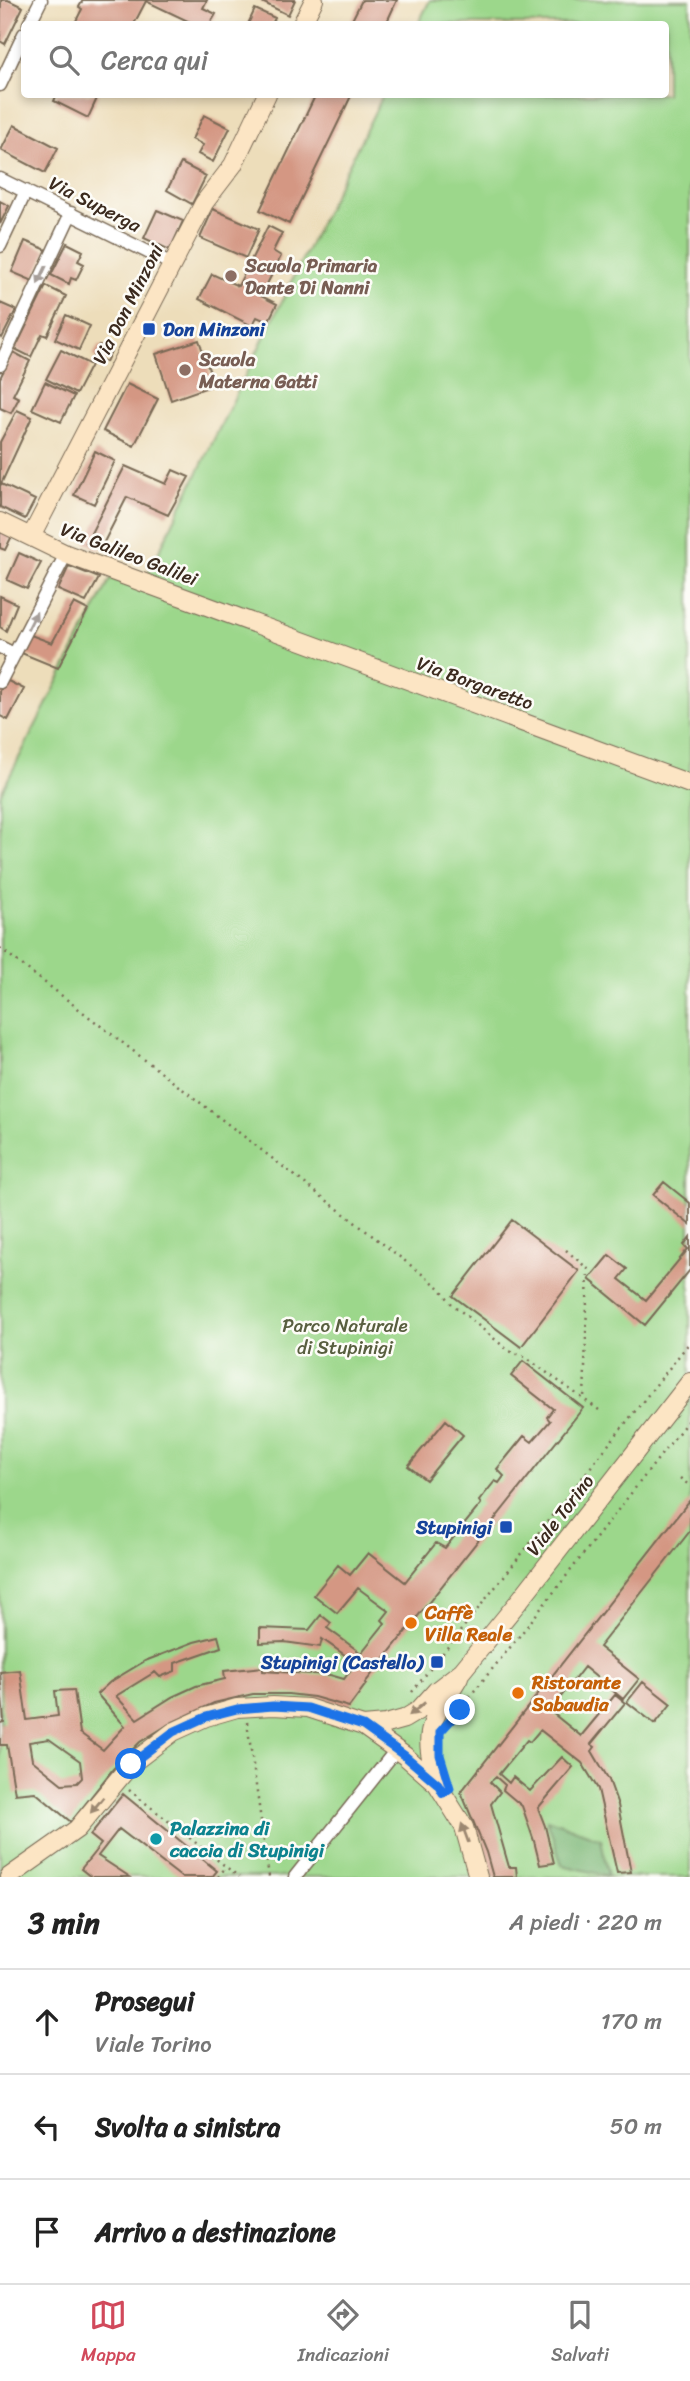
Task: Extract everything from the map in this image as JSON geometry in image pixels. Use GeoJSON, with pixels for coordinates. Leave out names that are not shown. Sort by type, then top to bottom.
{"type":"FeatureCollection","features":[{"type":"Feature","properties":{"kind":"street"},"geometry":{"type":"LineString","coordinates":[[30,21],[41,0]]}},
{"type":"Feature","properties":{"kind":"street"},"geometry":{"type":"LineString","coordinates":[[304,21],[314,0]]}},
{"type":"Feature","properties":{"kind":"street"},"geometry":{"type":"LineString","coordinates":[[0,85],[21,40]]}},
{"type":"Feature","properties":{"kind":"street","name":"Via Don Minzoni"},"geometry":{"type":"LineString","coordinates":[[31,537],[204,203],[233,164],[265,98]]}},
{"type":"Feature","properties":{"kind":"street","name":"Via Superga"},"geometry":{"type":"LineString","coordinates":[[0,179],[172,264]]}},
{"type":"Feature","properties":{"kind":"street"},"geometry":{"type":"LineString","coordinates":[[0,246],[26,191]]}},
{"type":"Feature","properties":{"kind":"street"},"geometry":{"type":"LineString","coordinates":[[0,365],[71,213]]}},
{"type":"Feature","properties":{"kind":"street","name":"Via Galileo Galilei"},"geometry":{"type":"LineString","coordinates":[[0,522],[66,554],[245,621]]}},
{"type":"Feature","properties":{"kind":"street"},"geometry":{"type":"LineString","coordinates":[[0,682],[66,554]]}},
{"type":"Feature","properties":{"kind":"street","name":"Via Borgaretto"},"geometry":{"type":"LineString","coordinates":[[245,621],[690,784]]}},
{"type":"Feature","properties":{"kind":"street"},"geometry":{"type":"LineString","coordinates":[[0,647],[14,654]]}},
{"type":"Feature","properties":{"kind":"street","name":"Viale Torino"},"geometry":{"type":"LineString","coordinates":[[462,1671],[690,1382]]}},
{"type":"Feature","properties":{"kind":"street"},"geometry":{"type":"LineString","coordinates":[[363,1726],[404,1719],[419,1710],[436,1691],[462,1671]]}},
{"type":"Feature","properties":{"kind":"street"},"geometry":{"type":"LineString","coordinates":[[462,1671],[435,1718],[429,1735],[430,1756],[438,1784],[464,1827],[478,1877]]}},
{"type":"Feature","properties":{"kind":"street"},"geometry":{"type":"LineString","coordinates":[[9,1877],[77,1829],[131,1764],[173,1732],[206,1717],[237,1709],[285,1706],[308,1708],[363,1726],[438,1784]]}},
{"type":"Feature","properties":{"kind":"street"},"geometry":{"type":"LineString","coordinates":[[295,1877],[396,1749]]}},
{"type":"Feature","properties":{"kind":"path"},"geometry":{"type":"LineString","coordinates":[[0,948],[440,1288],[451,1303],[509,1351],[525,1357],[599,1410]]}},
{"type":"Feature","properties":{"kind":"path"},"geometry":{"type":"LineString","coordinates":[[566,1250],[588,1269],[584,1400]]}},
{"type":"Feature","properties":{"kind":"path"},"geometry":{"type":"LineString","coordinates":[[412,1692],[690,1342]]}},
{"type":"Feature","properties":{"kind":"path"},"geometry":{"type":"LineString","coordinates":[[455,1714],[690,1418]]}},
{"type":"Feature","properties":{"kind":"path"},"geometry":{"type":"LineString","coordinates":[[680,1478],[690,1486]]}},
{"type":"Feature","properties":{"kind":"path"},"geometry":{"type":"LineString","coordinates":[[246,1716],[269,1877]]}},
{"type":"Feature","properties":{"kind":"path"},"geometry":{"type":"LineString","coordinates":[[123,1785],[239,1877]]}},
{"type":"Feature","properties":{"kind":"path"},"geometry":{"type":"LineString","coordinates":[[218,1877],[226,1867]]}},
{"type":"Feature","properties":{"kind":"green space","name":"Parco Naturale di Stupinigi"},"geometry":{"type":"Polygon","coordinates":[[[430,0],[690,0],[690,1877],[0,1877],[0,795],[111,578],[141,588],[382,98],[669,98],[669,21],[420,21],[430,0]]]}},
{"type":"Feature","properties":{"kind":"green space"},"geometry":{"type":"Polygon","coordinates":[[[547,1819],[601,1839],[608,1876],[562,1865],[547,1819]]]}},
{"type":"Feature","properties":{"kind":"building"},"geometry":{"type":"Polygon","coordinates":[[[1,0],[8,0],[23,7],[5,44],[0,41],[1,0]]]}},
{"type":"Feature","properties":{"kind":"building"},"geometry":{"type":"Polygon","coordinates":[[[83,0],[207,0],[203,8],[216,14],[212,21],[188,21],[146,1],[136,21],[76,21],[82,9],[79,7],[83,0]]]}},
{"type":"Feature","properties":{"kind":"building"},"geometry":{"type":"Polygon","coordinates":[[[258,0],[295,0],[288,15],[258,0]]]}},
{"type":"Feature","properties":{"kind":"building"},"geometry":{"type":"Polygon","coordinates":[[[362,0],[397,0],[387,21],[352,21],[362,0]]]}},
{"type":"Feature","properties":{"kind":"building"},"geometry":{"type":"Polygon","coordinates":[[[255,9],[275,18],[274,21],[249,21],[255,9]]]}},
{"type":"Feature","properties":{"kind":"building"},"geometry":{"type":"Polygon","coordinates":[[[55,98],[97,98],[88,118],[54,101],[55,98]]]}},
{"type":"Feature","properties":{"kind":"building"},"geometry":{"type":"Polygon","coordinates":[[[314,98],[350,98],[289,224],[260,210],[314,98]]]}},
{"type":"Feature","properties":{"kind":"building"},"geometry":{"type":"Polygon","coordinates":[[[204,115],[230,128],[213,162],[198,154],[203,145],[192,139],[204,115]]]}},
{"type":"Feature","properties":{"kind":"building"},"geometry":{"type":"Polygon","coordinates":[[[14,125],[58,148],[45,173],[1,150],[14,125]]]}},
{"type":"Feature","properties":{"kind":"building"},"geometry":{"type":"Polygon","coordinates":[[[181,163],[206,176],[192,204],[167,190],[181,163]]]}},
{"type":"Feature","properties":{"kind":"building"},"geometry":{"type":"Polygon","coordinates":[[[0,201],[9,206],[0,224],[0,201]]]}},
{"type":"Feature","properties":{"kind":"building"},"geometry":{"type":"Polygon","coordinates":[[[213,209],[259,229],[246,258],[200,238],[213,209]]]}},
{"type":"Feature","properties":{"kind":"building"},"geometry":{"type":"Polygon","coordinates":[[[157,210],[183,221],[170,250],[144,238],[157,210]]]}},
{"type":"Feature","properties":{"kind":"building"},"geometry":{"type":"Polygon","coordinates":[[[268,226],[282,233],[273,251],[281,256],[261,296],[277,304],[268,322],[257,317],[252,326],[199,299],[212,274],[238,286],[268,226]]]}},
{"type":"Feature","properties":{"kind":"building"},"geometry":{"type":"Polygon","coordinates":[[[25,241],[47,250],[33,281],[12,272],[25,241]]]}},
{"type":"Feature","properties":{"kind":"building"},"geometry":{"type":"Polygon","coordinates":[[[67,243],[83,251],[78,261],[84,264],[76,280],[71,278],[69,284],[51,275],[67,243]]]}},
{"type":"Feature","properties":{"kind":"building"},"geometry":{"type":"Polygon","coordinates":[[[46,286],[66,296],[47,336],[42,334],[31,357],[15,349],[46,286]]]}},
{"type":"Feature","properties":{"kind":"building"},"geometry":{"type":"Polygon","coordinates":[[[0,303],[16,310],[2,338],[0,337],[0,303]]]}},
{"type":"Feature","properties":{"kind":"building"},"geometry":{"type":"Polygon","coordinates":[[[66,315],[90,326],[79,350],[55,339],[66,315]]]}},
{"type":"Feature","properties":{"kind":"building","name":"Scuola Materna Gatti"},"geometry":{"type":"Polygon","coordinates":[[[199,340],[214,385],[171,400],[156,354],[199,340]]]}},
{"type":"Feature","properties":{"kind":"building"},"geometry":{"type":"Polygon","coordinates":[[[99,345],[111,351],[106,362],[93,356],[99,345]]]}},
{"type":"Feature","properties":{"kind":"building"},"geometry":{"type":"Polygon","coordinates":[[[61,350],[91,365],[76,394],[46,379],[61,350]]]}},
{"type":"Feature","properties":{"kind":"building"},"geometry":{"type":"Polygon","coordinates":[[[13,352],[30,361],[13,395],[19,398],[11,413],[0,408],[0,378],[13,352]]]}},
{"type":"Feature","properties":{"kind":"building"},"geometry":{"type":"Polygon","coordinates":[[[45,382],[74,396],[61,422],[32,409],[45,382]]]}},
{"type":"Feature","properties":{"kind":"building"},"geometry":{"type":"Polygon","coordinates":[[[127,384],[158,399],[134,446],[103,431],[127,384]]]}},
{"type":"Feature","properties":{"kind":"building"},"geometry":{"type":"Polygon","coordinates":[[[17,410],[32,417],[1,484],[35,500],[25,519],[0,507],[0,442],[17,410]]]}},
{"type":"Feature","properties":{"kind":"building"},"geometry":{"type":"Polygon","coordinates":[[[95,451],[115,461],[94,504],[74,495],[95,451]]]}},
{"type":"Feature","properties":{"kind":"building"},"geometry":{"type":"Polygon","coordinates":[[[125,466],[166,484],[173,470],[189,477],[168,515],[127,497],[100,550],[86,543],[125,466]]]}},
{"type":"Feature","properties":{"kind":"building"},"geometry":{"type":"Polygon","coordinates":[[[0,529],[12,536],[5,550],[0,548],[0,529]]]}},
{"type":"Feature","properties":{"kind":"building"},"geometry":{"type":"Polygon","coordinates":[[[19,553],[41,563],[27,589],[7,580],[19,553]]]}},
{"type":"Feature","properties":{"kind":"building"},"geometry":{"type":"Polygon","coordinates":[[[69,566],[99,578],[86,602],[58,590],[69,566]]]}},
{"type":"Feature","properties":{"kind":"building"},"geometry":{"type":"Polygon","coordinates":[[[0,596],[17,604],[6,631],[0,627],[0,596]]]}},
{"type":"Feature","properties":{"kind":"building"},"geometry":{"type":"Polygon","coordinates":[[[74,603],[88,610],[58,668],[19,652],[28,634],[52,643],[74,603]]]}},
{"type":"Feature","properties":{"kind":"building"},"geometry":{"type":"Polygon","coordinates":[[[6,680],[24,689],[8,720],[0,716],[0,691],[6,680]]]}},
{"type":"Feature","properties":{"kind":"building"},"geometry":{"type":"Polygon","coordinates":[[[664,1182],[690,1203],[690,1225],[653,1195],[664,1182]]]}},
{"type":"Feature","properties":{"kind":"building"},"geometry":{"type":"Polygon","coordinates":[[[512,1220],[579,1271],[521,1347],[453,1296],[512,1220]]]}},
{"type":"Feature","properties":{"kind":"building"},"geometry":{"type":"Polygon","coordinates":[[[690,1237],[690,1270],[645,1325],[589,1279],[609,1255],[627,1269],[619,1279],[646,1300],[688,1249],[684,1245],[690,1237]]]}},
{"type":"Feature","properties":{"kind":"building"},"geometry":{"type":"Polygon","coordinates":[[[523,1361],[583,1408],[365,1683],[349,1707],[314,1697],[288,1694],[253,1694],[214,1703],[173,1722],[140,1742],[113,1769],[71,1822],[35,1792],[15,1794],[7,1745],[0,1745],[0,1723],[4,1722],[0,1672],[20,1670],[27,1720],[58,1716],[55,1691],[74,1690],[80,1733],[103,1750],[125,1726],[97,1694],[110,1682],[145,1661],[194,1642],[218,1636],[221,1647],[175,1663],[175,1671],[160,1677],[155,1672],[116,1696],[137,1719],[172,1697],[196,1686],[225,1679],[224,1671],[263,1667],[263,1671],[330,1675],[344,1679],[356,1663],[322,1639],[320,1647],[284,1642],[260,1643],[260,1628],[309,1630],[321,1615],[331,1623],[327,1628],[361,1653],[385,1623],[382,1620],[389,1611],[358,1588],[337,1613],[314,1595],[338,1565],[350,1575],[368,1553],[405,1582],[436,1543],[445,1548],[481,1504],[479,1501],[495,1481],[499,1483],[504,1476],[497,1469],[524,1436],[532,1442],[550,1421],[547,1417],[553,1409],[511,1376],[523,1361]],[[49,1739],[29,1742],[32,1760],[62,1784],[77,1783],[82,1778],[80,1761],[49,1739]]]}},
{"type":"Feature","properties":{"kind":"building"},"geometry":{"type":"Polygon","coordinates":[[[446,1420],[463,1435],[426,1480],[408,1466],[446,1420]]]}},
{"type":"Feature","properties":{"kind":"building"},"geometry":{"type":"Polygon","coordinates":[[[690,1500],[690,1531],[599,1647],[639,1679],[623,1699],[584,1667],[550,1711],[581,1736],[615,1695],[625,1703],[591,1744],[595,1747],[592,1751],[609,1780],[618,1805],[631,1872],[617,1873],[598,1789],[582,1763],[540,1730],[530,1742],[527,1740],[499,1774],[509,1783],[513,1777],[530,1791],[562,1757],[573,1767],[538,1808],[554,1863],[540,1865],[522,1806],[503,1790],[505,1785],[496,1777],[490,1782],[500,1792],[491,1804],[509,1867],[516,1867],[517,1877],[493,1877],[486,1852],[461,1792],[690,1500]]]}},
{"type":"Feature","properties":{"kind":"building"},"geometry":{"type":"Polygon","coordinates":[[[643,1682],[671,1704],[655,1724],[627,1702],[643,1682]]]}},
{"type":"Feature","properties":{"kind":"building","name":"Palazzina di caccia di Stupinigi"},"geometry":{"type":"Polygon","coordinates":[[[123,1794],[217,1871],[212,1877],[181,1877],[119,1829],[98,1856],[130,1877],[91,1877],[81,1869],[101,1844],[90,1835],[123,1794]]]}},
{"type":"Feature","properties":{"kind":"place","name":"Scuola Primaria Dante Di Nanni"},"geometry":{"type":"Point","coordinates":[231,276]}},
{"type":"Feature","properties":{"kind":"place","name":"Don Minzoni"},"geometry":{"type":"Point","coordinates":[149,329]}},
{"type":"Feature","properties":{"kind":"place","name":"Scuola Materna Gatti"},"geometry":{"type":"Point","coordinates":[185,370]}},
{"type":"Feature","properties":{"kind":"place","name":"Stupinigi"},"geometry":{"type":"Point","coordinates":[506,1527]}},
{"type":"Feature","properties":{"kind":"place","name":"Caffè Villa Reale"},"geometry":{"type":"Point","coordinates":[411,1623]}},
{"type":"Feature","properties":{"kind":"place","name":"Stupinigi (Castello)"},"geometry":{"type":"Point","coordinates":[437,1662]}},
{"type":"Feature","properties":{"kind":"place","name":"Ristorante Sabaudia"},"geometry":{"type":"Point","coordinates":[518,1693]}},
{"type":"Feature","properties":{"kind":"place","name":"Palazzina di caccia di Stupinigi"},"geometry":{"type":"Point","coordinates":[156,1839]}},
{"type":"Feature","properties":{"kind":"route"},"geometry":{"type":"LineString","coordinates":[[131,1764],[173,1732],[206,1717],[237,1709],[273,1706],[308,1708],[363,1726],[405,1756],[438,1784],[443,1793],[450,1788],[440,1755],[440,1732],[460,1710]]}}]}
